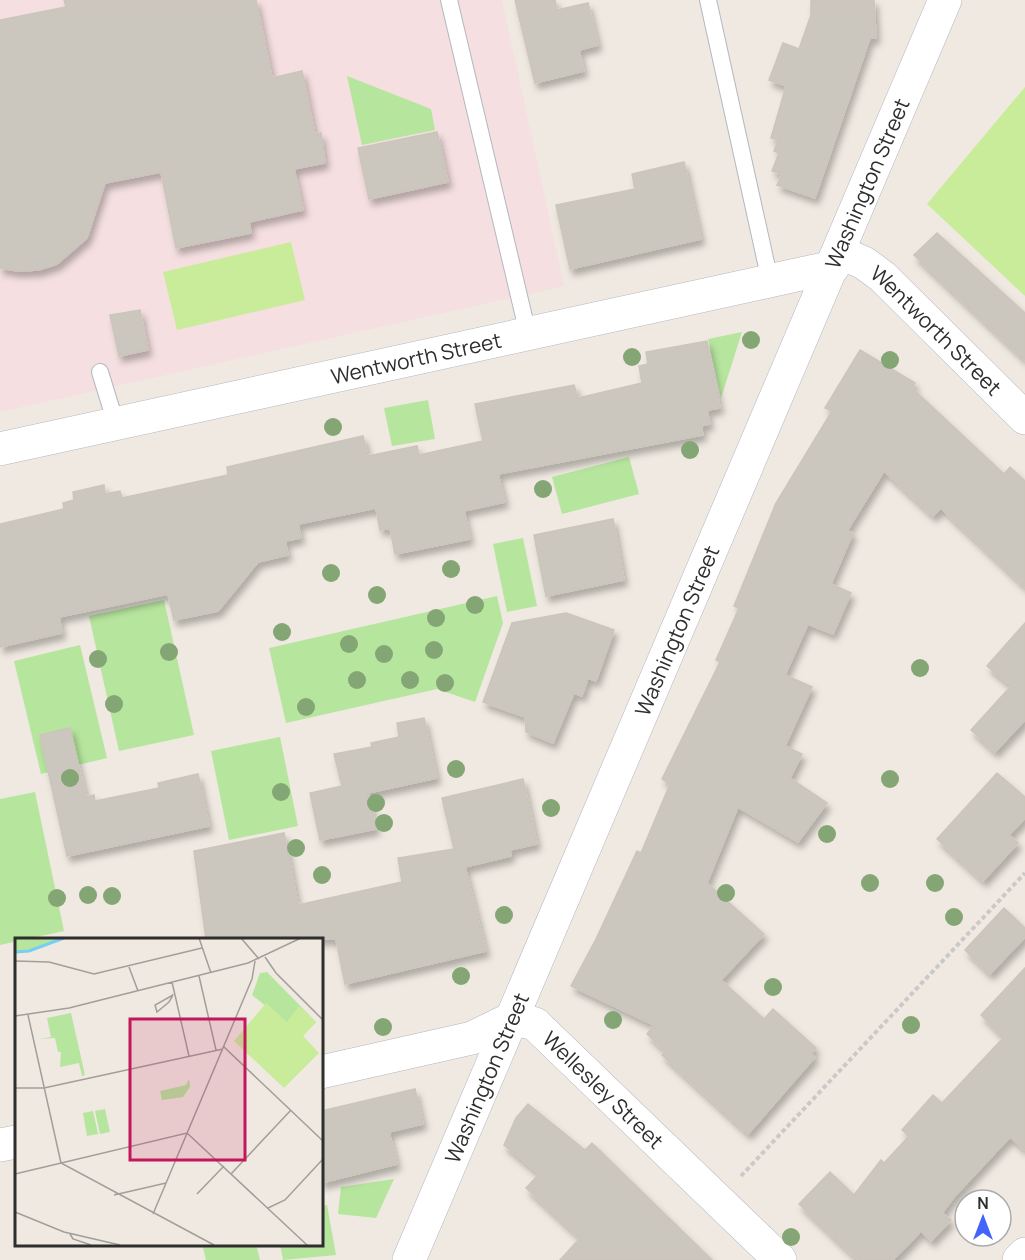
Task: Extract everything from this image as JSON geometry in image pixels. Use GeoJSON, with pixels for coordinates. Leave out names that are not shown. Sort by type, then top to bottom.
{"type":"FeatureCollection","features":[{"type":"Feature","properties":{"kind":"street","name":"Washington Street"},"geometry":{"type":"LineString","coordinates":[[409,1260],[945,0]]}},
{"type":"Feature","properties":{"kind":"street","name":"Wentworth Street"},"geometry":{"type":"LineString","coordinates":[[0,449],[770,281],[836,260],[864,263],[883,277],[1025,418]]}},
{"type":"Feature","properties":{"kind":"street"},"geometry":{"type":"LineString","coordinates":[[322,1072],[472,1038],[513,1018]]}},
{"type":"Feature","properties":{"kind":"street","name":"Wellesley Street"},"geometry":{"type":"LineString","coordinates":[[513,1018],[535,1024],[780,1260]]}},
{"type":"Feature","properties":{"kind":"street"},"geometry":{"type":"LineString","coordinates":[[0,1145],[15,1142]]}},
{"type":"Feature","properties":{"kind":"street"},"geometry":{"type":"LineString","coordinates":[[1019,1260],[1025,1254]]}},
{"type":"Feature","properties":{"kind":"lane"},"geometry":{"type":"LineString","coordinates":[[450,0],[528,334]]}},
{"type":"Feature","properties":{"kind":"lane"},"geometry":{"type":"LineString","coordinates":[[708,0],[770,281]]}},
{"type":"Feature","properties":{"kind":"lane"},"geometry":{"type":"LineString","coordinates":[[100,372],[116,424]]}},
{"type":"Feature","properties":{"kind":"path"},"geometry":{"type":"LineString","coordinates":[[718,1201],[1025,873]]}},
{"type":"Feature","properties":{"kind":"shaded area"},"geometry":{"type":"Polygon","coordinates":[[[0,0],[502,0],[564,286],[0,412],[0,0]]]}},
{"type":"Feature","properties":{"kind":"green space"},"geometry":{"type":"Polygon","coordinates":[[[347,76],[431,109],[435,130],[362,145],[347,76]]]}},
{"type":"Feature","properties":{"kind":"green space"},"geometry":{"type":"Polygon","coordinates":[[[1025,87],[1025,296],[927,204],[1025,87]]]}},
{"type":"Feature","properties":{"kind":"green space"},"geometry":{"type":"Polygon","coordinates":[[[291,242],[305,300],[177,330],[163,272],[291,242]]]}},
{"type":"Feature","properties":{"kind":"green space"},"geometry":{"type":"Polygon","coordinates":[[[742,332],[721,398],[708,339],[742,332]]]}},
{"type":"Feature","properties":{"kind":"green space"},"geometry":{"type":"Polygon","coordinates":[[[428,400],[435,439],[392,446],[384,408],[428,400]]]}},
{"type":"Feature","properties":{"kind":"green space"},"geometry":{"type":"Polygon","coordinates":[[[629,457],[639,494],[562,514],[552,477],[629,457]]]}},
{"type":"Feature","properties":{"kind":"green space"},"geometry":{"type":"Polygon","coordinates":[[[523,538],[537,606],[507,612],[493,544],[523,538]]]}},
{"type":"Feature","properties":{"kind":"green space"},"geometry":{"type":"Polygon","coordinates":[[[497,596],[503,623],[475,702],[437,689],[286,723],[269,648],[497,596]]]}},
{"type":"Feature","properties":{"kind":"green space"},"geometry":{"type":"Polygon","coordinates":[[[164,600],[194,735],[119,751],[89,616],[164,600]]]}},
{"type":"Feature","properties":{"kind":"green space"},"geometry":{"type":"Polygon","coordinates":[[[80,645],[107,758],[41,774],[14,661],[80,645]]]}},
{"type":"Feature","properties":{"kind":"green space"},"geometry":{"type":"Polygon","coordinates":[[[280,737],[298,826],[229,840],[211,751],[280,737]]]}},
{"type":"Feature","properties":{"kind":"green space"},"geometry":{"type":"Polygon","coordinates":[[[35,792],[64,931],[32,938],[15,938],[15,942],[0,945],[0,799],[35,792]]]}},
{"type":"Feature","properties":{"kind":"green space"},"geometry":{"type":"Polygon","coordinates":[[[394,1179],[376,1218],[338,1214],[341,1187],[394,1179]]]}},
{"type":"Feature","properties":{"kind":"green space"},"geometry":{"type":"Polygon","coordinates":[[[327,1205],[336,1255],[283,1260],[280,1245],[322,1245],[322,1206],[327,1205]]]}},
{"type":"Feature","properties":{"kind":"green space"},"geometry":{"type":"Polygon","coordinates":[[[202,1245],[256,1245],[260,1260],[206,1260],[202,1245]]]}},
{"type":"Feature","properties":{"kind":"building"},"geometry":{"type":"Polygon","coordinates":[[[64,0],[256,0],[272,78],[302,71],[315,135],[321,133],[325,163],[294,169],[303,210],[249,222],[251,233],[176,248],[161,172],[105,183],[87,238],[57,264],[39,270],[18,271],[0,268],[0,20],[66,7],[64,0]]]}},
{"type":"Feature","properties":{"kind":"building"},"geometry":{"type":"Polygon","coordinates":[[[515,0],[555,0],[557,10],[588,3],[598,45],[579,50],[584,71],[535,83],[515,0]]]}},
{"type":"Feature","properties":{"kind":"building"},"geometry":{"type":"Polygon","coordinates":[[[811,0],[874,0],[876,38],[870,38],[815,198],[777,185],[782,174],[772,171],[779,153],[774,151],[778,140],[771,138],[786,86],[769,80],[783,43],[799,49],[811,15],[811,0]]]}},
{"type":"Feature","properties":{"kind":"building"},"geometry":{"type":"Polygon","coordinates":[[[437,132],[448,182],[369,199],[358,148],[437,132]]]}},
{"type":"Feature","properties":{"kind":"building"},"geometry":{"type":"Polygon","coordinates":[[[684,162],[701,239],[570,269],[556,205],[635,189],[632,174],[684,162]]]}},
{"type":"Feature","properties":{"kind":"building"},"geometry":{"type":"Polygon","coordinates":[[[937,233],[1025,313],[1025,360],[914,255],[937,233]]]}},
{"type":"Feature","properties":{"kind":"building"},"geometry":{"type":"Polygon","coordinates":[[[140,310],[148,350],[119,356],[110,315],[140,310]]]}},
{"type":"Feature","properties":{"kind":"building"},"geometry":{"type":"Polygon","coordinates":[[[707,341],[720,408],[707,410],[710,424],[701,426],[703,435],[498,474],[505,502],[464,511],[470,539],[395,554],[390,528],[380,530],[376,508],[298,524],[301,538],[285,541],[288,555],[258,562],[218,611],[174,620],[168,594],[59,617],[62,633],[0,647],[0,524],[64,509],[63,503],[74,500],[73,492],[104,485],[105,494],[120,491],[122,498],[228,475],[227,467],[363,436],[368,456],[417,446],[419,455],[483,441],[475,404],[574,385],[578,398],[642,383],[639,366],[648,364],[646,352],[707,341]]]}},
{"type":"Feature","properties":{"kind":"building"},"geometry":{"type":"Polygon","coordinates":[[[860,350],[915,383],[912,388],[1004,474],[1010,467],[1025,481],[1025,587],[941,508],[933,516],[884,471],[847,531],[853,533],[831,584],[851,593],[833,634],[808,624],[785,675],[812,687],[785,746],[802,754],[790,778],[827,803],[798,842],[738,807],[707,883],[764,934],[721,980],[764,1019],[773,1009],[816,1048],[811,1053],[815,1057],[748,1134],[662,1055],[665,1051],[647,1034],[654,1025],[571,986],[596,939],[637,851],[641,853],[670,784],[662,779],[720,662],[716,660],[739,608],[734,606],[776,503],[832,411],[825,408],[860,350]]]}},
{"type":"Feature","properties":{"kind":"building"},"geometry":{"type":"Polygon","coordinates":[[[613,519],[624,580],[546,596],[534,535],[613,519]]]}},
{"type":"Feature","properties":{"kind":"building"},"geometry":{"type":"Polygon","coordinates":[[[566,613],[614,630],[596,681],[588,678],[582,696],[574,693],[553,743],[526,732],[525,717],[483,702],[512,623],[566,613]]]}},
{"type":"Feature","properties":{"kind":"building"},"geometry":{"type":"Polygon","coordinates":[[[1025,623],[1025,720],[995,752],[971,730],[1011,686],[987,666],[1025,623]]]}},
{"type":"Feature","properties":{"kind":"building"},"geometry":{"type":"Polygon","coordinates":[[[424,718],[437,778],[368,793],[376,829],[320,840],[310,793],[342,786],[334,754],[372,747],[371,743],[399,737],[397,723],[424,718]]]}},
{"type":"Feature","properties":{"kind":"building"},"geometry":{"type":"Polygon","coordinates":[[[70,728],[86,797],[94,795],[95,801],[159,788],[158,783],[198,774],[209,826],[67,856],[40,735],[70,728]]]}},
{"type":"Feature","properties":{"kind":"building"},"geometry":{"type":"Polygon","coordinates":[[[997,773],[1025,797],[1025,818],[1009,835],[1018,843],[983,881],[937,839],[997,773]]]}},
{"type":"Feature","properties":{"kind":"building"},"geometry":{"type":"Polygon","coordinates":[[[523,779],[537,844],[510,850],[511,856],[465,867],[486,951],[345,984],[336,939],[206,938],[194,851],[284,833],[298,905],[402,882],[398,858],[454,849],[442,798],[523,779]]]}},
{"type":"Feature","properties":{"kind":"building"},"geometry":{"type":"Polygon","coordinates":[[[1004,908],[1025,928],[1025,937],[990,974],[965,950],[1004,908]]]}},
{"type":"Feature","properties":{"kind":"building"},"geometry":{"type":"Polygon","coordinates":[[[1025,968],[1025,1150],[1010,1137],[962,1188],[953,1188],[953,1198],[942,1213],[951,1220],[931,1241],[921,1231],[893,1260],[858,1260],[799,1204],[830,1172],[854,1195],[881,1160],[884,1163],[909,1136],[902,1130],[933,1095],[942,1103],[1004,1037],[981,1015],[1025,968]]]}},
{"type":"Feature","properties":{"kind":"building"},"geometry":{"type":"Polygon","coordinates":[[[415,1089],[423,1124],[389,1132],[397,1164],[322,1183],[322,1111],[415,1089]]]}},
{"type":"Feature","properties":{"kind":"building"},"geometry":{"type":"Polygon","coordinates":[[[528,1104],[585,1150],[592,1143],[712,1260],[560,1260],[580,1238],[526,1188],[539,1174],[504,1145],[516,1118],[528,1104]]]}}]}
